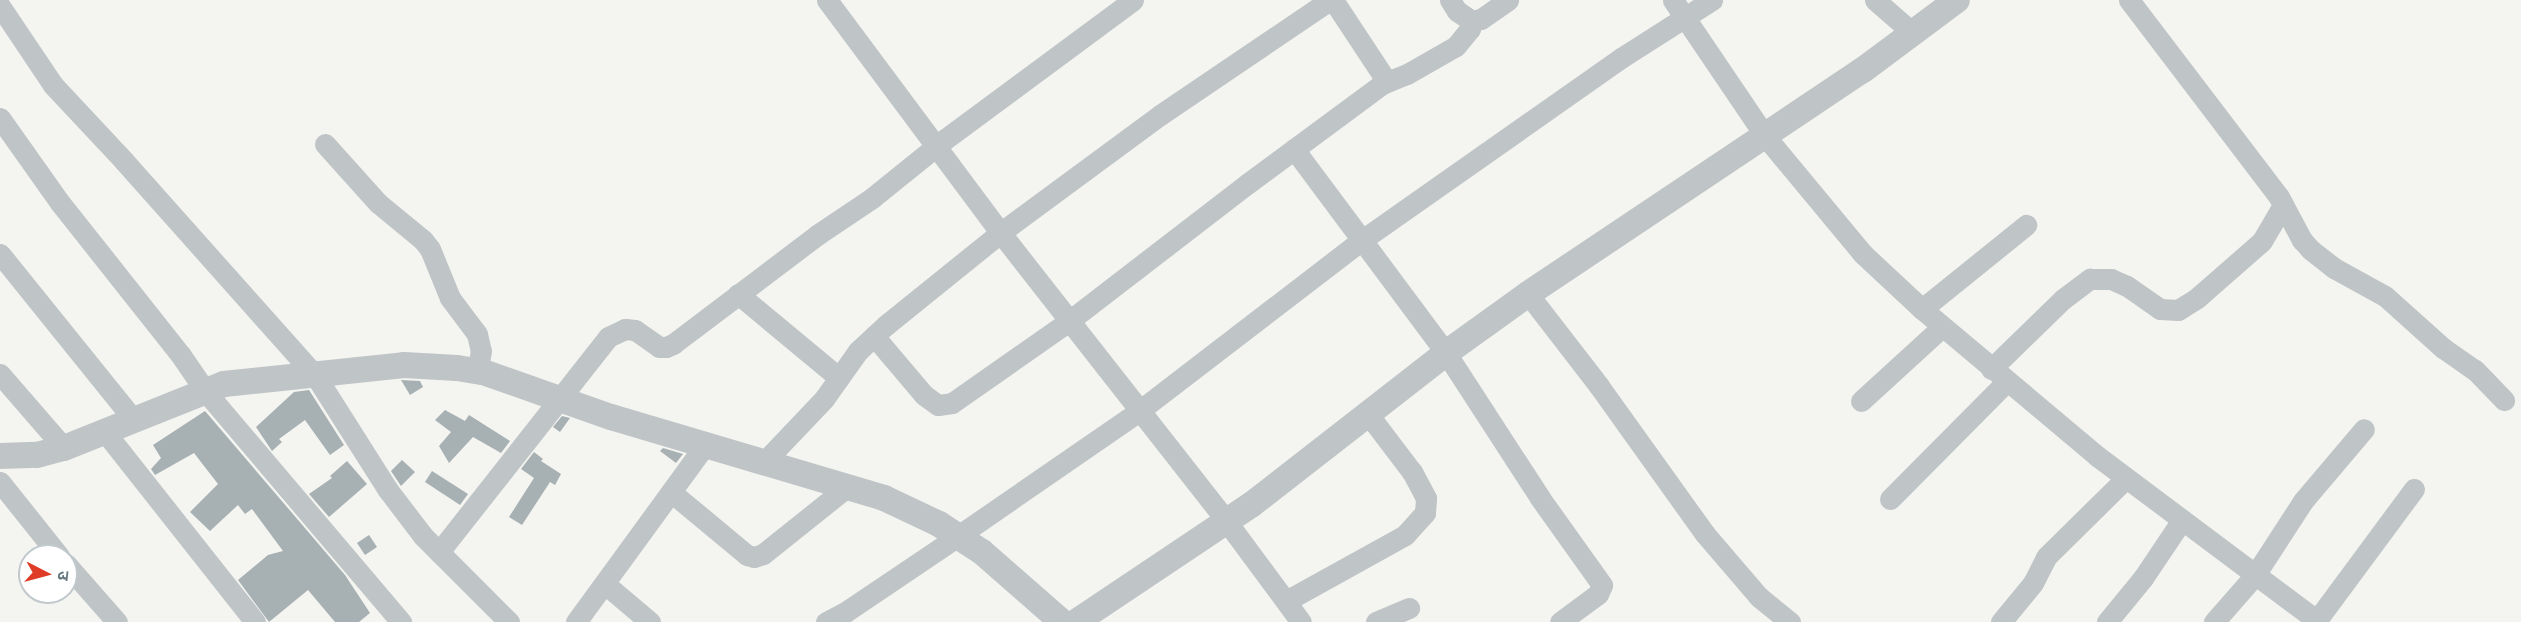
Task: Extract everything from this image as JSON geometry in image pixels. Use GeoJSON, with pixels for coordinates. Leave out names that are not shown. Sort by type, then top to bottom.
{"type":"FeatureCollection","features":[{"type":"Feature","properties":{"kind":"street"},"geometry":{"type":"LineString","coordinates":[[439,552],[559,397],[608,338],[618,331],[635,330],[659,346],[666,347],[817,235],[872,198],[937,146],[1133,0]]}},
{"type":"Feature","properties":{"kind":"street"},"geometry":{"type":"LineString","coordinates":[[764,462],[839,378],[858,351],[1000,233],[1160,115],[1331,0],[1387,82]]}},
{"type":"Feature","properties":{"kind":"street"},"geometry":{"type":"LineString","coordinates":[[1450,0],[1457,11],[1472,21],[1481,19],[1508,0]]}},
{"type":"Feature","properties":{"kind":"street"},"geometry":{"type":"LineString","coordinates":[[826,622],[844,613],[1139,411],[1362,240],[1621,58],[1679,9],[1712,0]]}},
{"type":"Feature","properties":{"kind":"street"},"geometry":{"type":"LineString","coordinates":[[1875,0],[1913,33]]}},
{"type":"Feature","properties":{"kind":"street"},"geometry":{"type":"LineString","coordinates":[[1076,622],[1227,522],[1446,353],[1528,294],[1765,136],[1957,0]]}},
{"type":"Feature","properties":{"kind":"street"},"geometry":{"type":"LineString","coordinates":[[2128,0],[2283,206],[2302,240],[2311,250],[2334,268],[2385,296],[2443,348],[2475,370],[2504,400]]}},
{"type":"Feature","properties":{"kind":"street"},"geometry":{"type":"LineString","coordinates":[[831,1],[1000,233],[1227,522],[1301,622]]}},
{"type":"Feature","properties":{"kind":"street"},"geometry":{"type":"LineString","coordinates":[[0,6],[52,85],[124,160],[315,375],[388,490],[423,536],[509,622]]}},
{"type":"Feature","properties":{"kind":"street"},"geometry":{"type":"LineString","coordinates":[[1679,9],[1765,136],[1863,254],[1942,327],[2126,478],[2318,621],[2414,489]]}},
{"type":"Feature","properties":{"kind":"street"},"geometry":{"type":"LineString","coordinates":[[874,336],[924,395],[938,405],[952,403],[1069,321],[1294,148],[1387,82],[1456,46],[1470,29],[1472,21]]}},
{"type":"Feature","properties":{"kind":"street"},"geometry":{"type":"LineString","coordinates":[[0,118],[61,204],[180,354],[206,392],[401,622]]}},
{"type":"Feature","properties":{"kind":"street"},"geometry":{"type":"LineString","coordinates":[[325,144],[378,203],[430,249],[450,298],[477,334],[481,351],[477,371]]}},
{"type":"Feature","properties":{"kind":"street"},"geometry":{"type":"LineString","coordinates":[[1294,148],[1446,353],[1540,498],[1602,585],[1598,594],[1560,622]]}},
{"type":"Feature","properties":{"kind":"street"},"geometry":{"type":"LineString","coordinates":[[1890,499],[2063,299],[2090,279],[2111,279],[2127,286],[2160,309],[2178,310],[2197,298],[2256,247],[2283,206]]}},
{"type":"Feature","properties":{"kind":"street"},"geometry":{"type":"LineString","coordinates":[[1922,309],[2026,225]]}},
{"type":"Feature","properties":{"kind":"street"},"geometry":{"type":"LineString","coordinates":[[0,255],[134,420]]}},
{"type":"Feature","properties":{"kind":"street"},"geometry":{"type":"LineString","coordinates":[[738,294],[839,378]]}},
{"type":"Feature","properties":{"kind":"street"},"geometry":{"type":"LineString","coordinates":[[1528,294],[1599,386],[1705,534],[1780,619]]}},
{"type":"Feature","properties":{"kind":"street"},"geometry":{"type":"LineString","coordinates":[[1861,401],[1942,327]]}},
{"type":"Feature","properties":{"kind":"street"},"geometry":{"type":"LineString","coordinates":[[0,456],[37,455],[64,448],[224,384],[404,365],[477,371],[559,397],[611,417],[847,487],[908,508],[982,552],[1062,622]]}},
{"type":"Feature","properties":{"kind":"street"},"geometry":{"type":"LineString","coordinates":[[0,374],[64,448]]}},
{"type":"Feature","properties":{"kind":"street"},"geometry":{"type":"LineString","coordinates":[[1286,601],[1405,535],[1425,513],[1426,498],[1412,472],[1368,414]]}},
{"type":"Feature","properties":{"kind":"street"},"geometry":{"type":"LineString","coordinates":[[2214,622],[2255,575],[2303,501],[2364,429]]}},
{"type":"Feature","properties":{"kind":"street"},"geometry":{"type":"LineString","coordinates":[[105,432],[255,622]]}},
{"type":"Feature","properties":{"kind":"street"},"geometry":{"type":"LineString","coordinates":[[576,622],[705,445]]}},
{"type":"Feature","properties":{"kind":"street"},"geometry":{"type":"LineString","coordinates":[[2001,622],[2033,583],[2046,557],[2126,478]]}},
{"type":"Feature","properties":{"kind":"street"},"geometry":{"type":"LineString","coordinates":[[0,482],[49,544]]}},
{"type":"Feature","properties":{"kind":"street"},"geometry":{"type":"LineString","coordinates":[[671,492],[747,555],[754,557],[763,554],[847,487]]}},
{"type":"Feature","properties":{"kind":"street"},"geometry":{"type":"LineString","coordinates":[[2107,622],[2143,578],[2182,520]]}},
{"type":"Feature","properties":{"kind":"street"},"geometry":{"type":"LineString","coordinates":[[78,578],[117,622]]}},
{"type":"Feature","properties":{"kind":"street"},"geometry":{"type":"LineString","coordinates":[[605,584],[650,622]]}},
{"type":"Feature","properties":{"kind":"street"},"geometry":{"type":"LineString","coordinates":[[1376,622],[1409,608]]}},
{"type":"Feature","properties":{"kind":"building"},"geometry":{"type":"Polygon","coordinates":[[[401,380],[420,381],[423,387],[410,395],[401,380]]]}},
{"type":"Feature","properties":{"kind":"building"},"geometry":{"type":"Polygon","coordinates":[[[309,390],[344,445],[330,455],[305,420],[279,439],[282,442],[272,451],[256,427],[294,392],[309,390]]]}},
{"type":"Feature","properties":{"kind":"building"},"geometry":{"type":"Polygon","coordinates":[[[445,410],[465,421],[469,415],[510,441],[501,453],[473,437],[449,463],[439,446],[451,432],[435,420],[445,410]]]}},
{"type":"Feature","properties":{"kind":"building"},"geometry":{"type":"Polygon","coordinates":[[[205,411],[345,575],[370,613],[359,622],[335,622],[308,590],[269,622],[238,580],[268,555],[283,551],[252,509],[245,514],[238,505],[210,531],[190,512],[218,484],[194,453],[155,475],[151,469],[161,458],[153,445],[205,411]]]}},
{"type":"Feature","properties":{"kind":"building"},"geometry":{"type":"Polygon","coordinates":[[[562,416],[570,418],[560,432],[553,427],[562,416]]]}},
{"type":"Feature","properties":{"kind":"building"},"geometry":{"type":"Polygon","coordinates":[[[663,448],[683,454],[676,463],[660,451],[663,448]]]}},
{"type":"Feature","properties":{"kind":"building"},"geometry":{"type":"Polygon","coordinates":[[[534,452],[543,459],[541,461],[561,474],[555,485],[550,482],[522,525],[509,517],[534,478],[521,469],[534,452]]]}},
{"type":"Feature","properties":{"kind":"building"},"geometry":{"type":"Polygon","coordinates":[[[402,460],[415,472],[401,486],[391,471],[402,460]]]}},
{"type":"Feature","properties":{"kind":"building"},"geometry":{"type":"Polygon","coordinates":[[[347,461],[367,484],[329,517],[309,494],[332,478],[330,476],[347,461]]]}},
{"type":"Feature","properties":{"kind":"building"},"geometry":{"type":"Polygon","coordinates":[[[432,471],[468,494],[460,505],[425,482],[432,471]]]}},
{"type":"Feature","properties":{"kind":"building"},"geometry":{"type":"Polygon","coordinates":[[[369,535],[377,547],[365,555],[357,543],[369,535]]]}}]}
